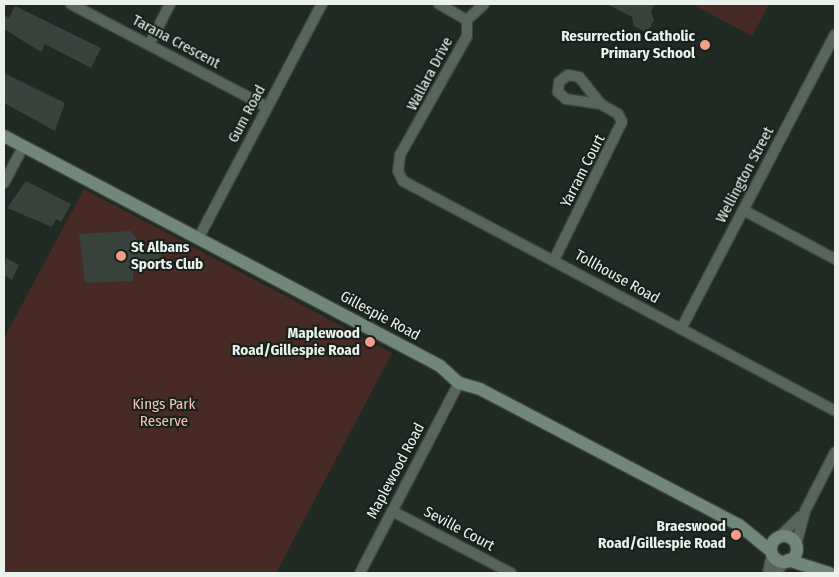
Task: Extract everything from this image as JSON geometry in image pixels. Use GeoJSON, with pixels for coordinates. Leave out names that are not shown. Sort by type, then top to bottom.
{"type":"FeatureCollection","features":[{"type":"Feature","properties":{"kind":"street","name":"Tarana Crescent"},"geometry":{"type":"LineString","coordinates":[[70,4],[268,107]]}},
{"type":"Feature","properties":{"kind":"street"},"geometry":{"type":"LineString","coordinates":[[149,45],[170,4]]}},
{"type":"Feature","properties":{"kind":"street","name":"Gum Road"},"geometry":{"type":"LineString","coordinates":[[198,239],[322,4]]}},
{"type":"Feature","properties":{"kind":"street"},"geometry":{"type":"LineString","coordinates":[[439,4],[467,20],[484,4]]}},
{"type":"Feature","properties":{"kind":"street","name":"Wallara Drive"},"geometry":{"type":"LineString","coordinates":[[398,161],[468,36],[467,20]]}},
{"type":"Feature","properties":{"kind":"street","name":"Wellington Street"},"geometry":{"type":"LineString","coordinates":[[681,329],[835,35]]}},
{"type":"Feature","properties":{"kind":"street","name":"Yarram Court"},"geometry":{"type":"LineString","coordinates":[[554,260],[620,130],[618,114],[601,104]]}},
{"type":"Feature","properties":{"kind":"street","name":"Gillespie Road"},"geometry":{"type":"LineString","coordinates":[[4,136],[440,366],[459,383],[480,389],[739,525],[778,538],[791,538],[796,545]]}},
{"type":"Feature","properties":{"kind":"street"},"geometry":{"type":"LineString","coordinates":[[4,184],[23,147]]}},
{"type":"Feature","properties":{"kind":"street","name":"Tollhouse Road"},"geometry":{"type":"LineString","coordinates":[[398,161],[400,176],[407,186],[554,260],[835,411]]}},
{"type":"Feature","properties":{"kind":"street"},"geometry":{"type":"LineString","coordinates":[[744,210],[835,258]]}},
{"type":"Feature","properties":{"kind":"street","name":"Maplewood Road"},"geometry":{"type":"LineString","coordinates":[[360,573],[459,383]]}},
{"type":"Feature","properties":{"kind":"street"},"geometry":{"type":"LineString","coordinates":[[774,573],[788,561],[796,545],[805,511],[835,452]]}},
{"type":"Feature","properties":{"kind":"street","name":"Seville Court"},"geometry":{"type":"LineString","coordinates":[[392,511],[511,573]]}},
{"type":"Feature","properties":{"kind":"street"},"geometry":{"type":"LineString","coordinates":[[768,573],[772,552],[778,538],[805,511]]}},
{"type":"Feature","properties":{"kind":"street","name":"Gillespie Road"},"geometry":{"type":"LineString","coordinates":[[739,525],[772,552],[788,561]]}},
{"type":"Feature","properties":{"kind":"street"},"geometry":{"type":"LineString","coordinates":[[796,545],[826,572]]}},
{"type":"Feature","properties":{"kind":"street"},"geometry":{"type":"LineString","coordinates":[[788,561],[826,572]]}},
{"type":"Feature","properties":{"kind":"green space"},"geometry":{"type":"Polygon","coordinates":[[[692,4],[769,4],[752,36],[692,4]]]}},
{"type":"Feature","properties":{"kind":"green space","name":"Kings Park Reserve"},"geometry":{"type":"Polygon","coordinates":[[[84,189],[392,353],[276,573],[4,573],[4,338],[84,189]]]}},
{"type":"Feature","properties":{"kind":"building"},"geometry":{"type":"Polygon","coordinates":[[[607,4],[655,4],[651,11],[654,20],[647,33],[634,26],[632,17],[607,4]]]}},
{"type":"Feature","properties":{"kind":"building"},"geometry":{"type":"Polygon","coordinates":[[[15,6],[101,48],[91,68],[45,44],[41,52],[4,29],[4,15],[9,18],[15,6]]]}},
{"type":"Feature","properties":{"kind":"building"},"geometry":{"type":"Polygon","coordinates":[[[4,73],[65,103],[55,131],[4,103],[4,73]]]}},
{"type":"Feature","properties":{"kind":"building"},"geometry":{"type":"Polygon","coordinates":[[[26,181],[71,204],[61,222],[56,219],[52,227],[7,208],[26,181]]]}},
{"type":"Feature","properties":{"kind":"building","name":"St Albans Sports Club"},"geometry":{"type":"Polygon","coordinates":[[[131,231],[141,245],[161,245],[161,267],[133,268],[133,281],[85,283],[79,234],[131,231]]]}},
{"type":"Feature","properties":{"kind":"building"},"geometry":{"type":"Polygon","coordinates":[[[6,258],[19,265],[12,280],[4,275],[6,258]]]}},
{"type":"Feature","properties":{"kind":"place","name":"Resurrection Catholic Primary School"},"geometry":{"type":"Point","coordinates":[705,45]}},
{"type":"Feature","properties":{"kind":"place","name":"St Albans Sports Club"},"geometry":{"type":"Point","coordinates":[121,256]}},
{"type":"Feature","properties":{"kind":"place","name":"Maplewood Road/Gillespie Road"},"geometry":{"type":"Point","coordinates":[370,342]}},
{"type":"Feature","properties":{"kind":"place","name":"Braeswood Road/Gillespie Road"},"geometry":{"type":"Point","coordinates":[736,535]}}]}
